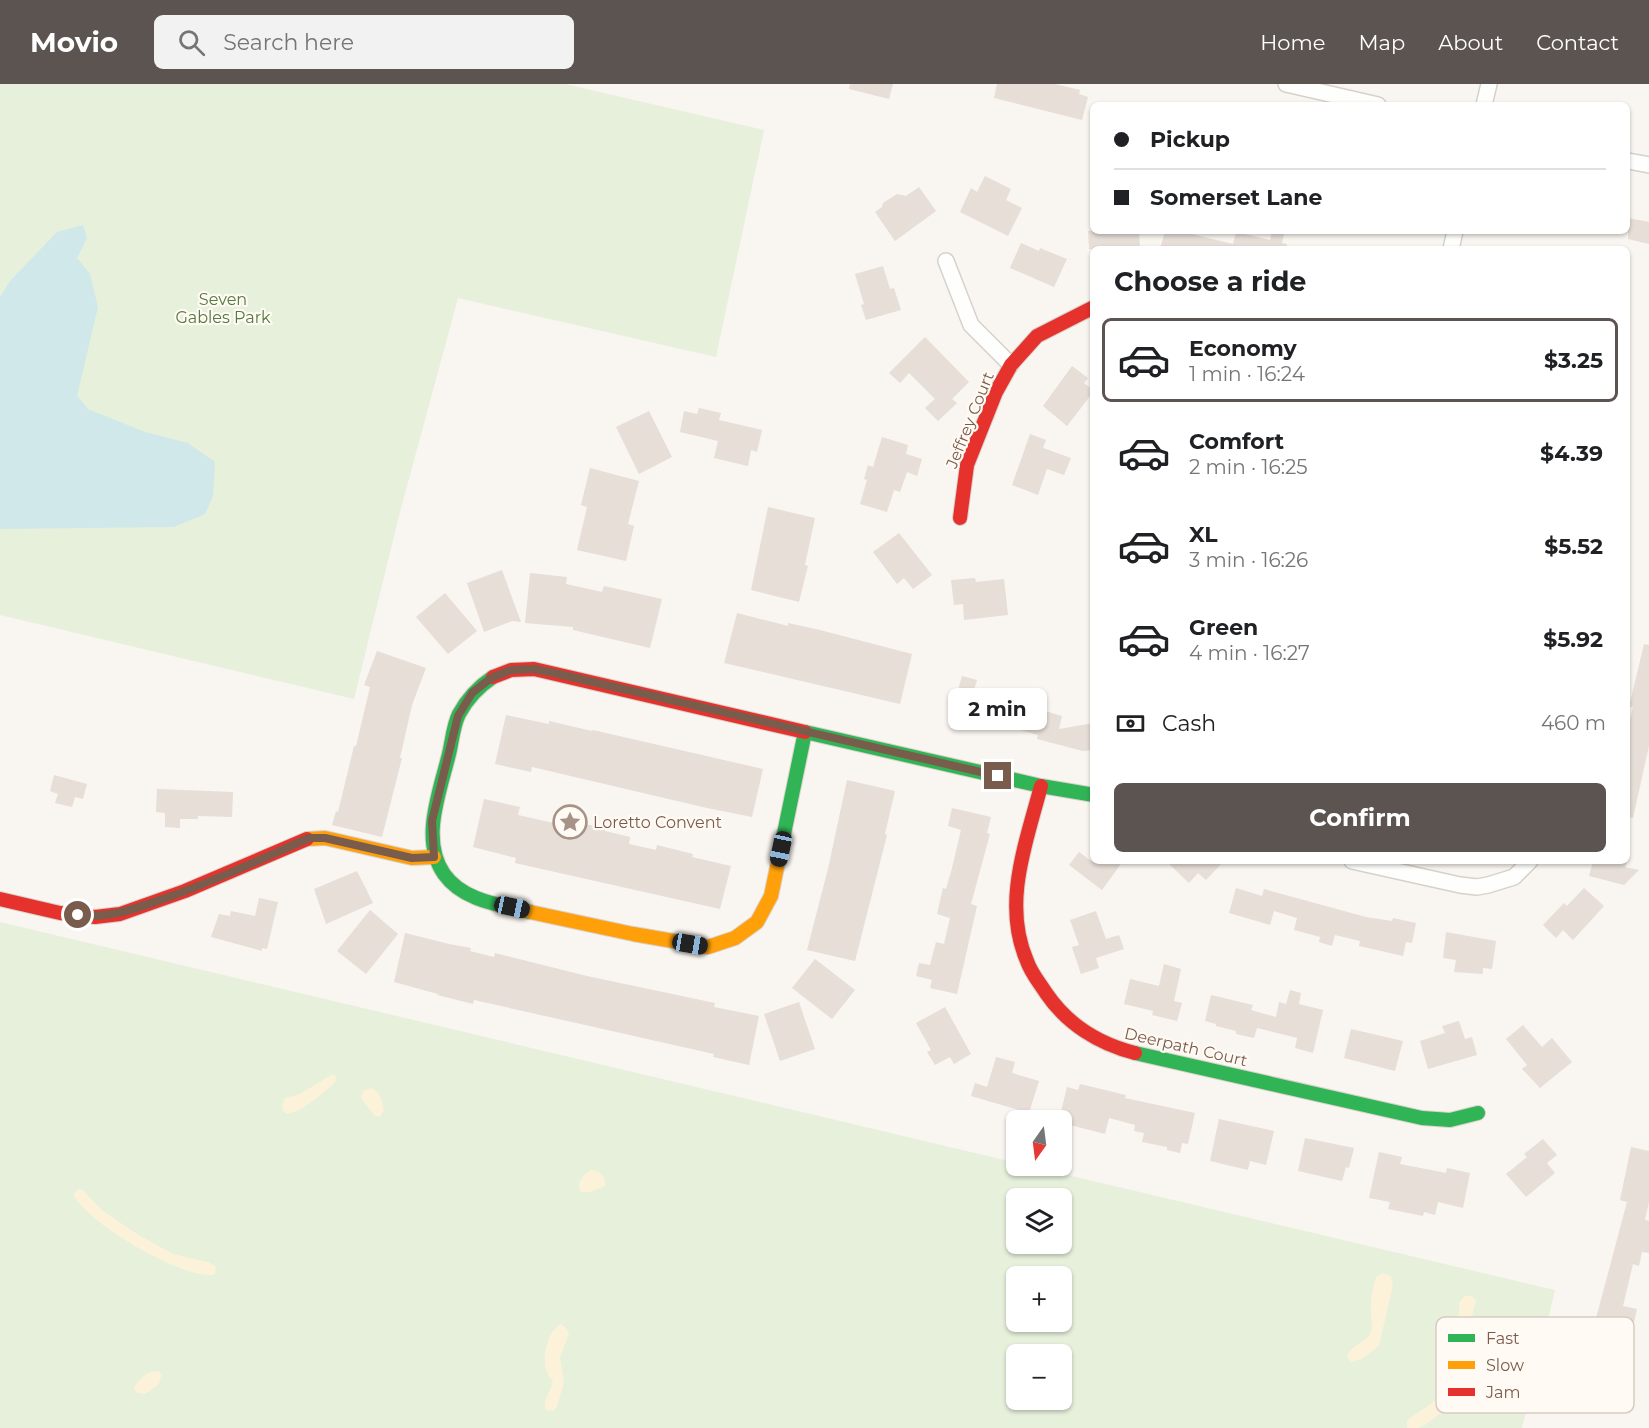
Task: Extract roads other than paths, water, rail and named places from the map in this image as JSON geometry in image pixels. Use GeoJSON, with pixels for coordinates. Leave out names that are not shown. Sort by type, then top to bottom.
{"type":"FeatureCollection","features":[{"type":"Feature","properties":{"kind":"street"},"geometry":{"type":"LineString","coordinates":[[1286,84],[1365,102]]}},
{"type":"Feature","properties":{"kind":"street"},"geometry":{"type":"LineString","coordinates":[[1485,102],[1489,84]]}},
{"type":"Feature","properties":{"kind":"street"},"geometry":{"type":"LineString","coordinates":[[1630,161],[1649,165]]}},
{"type":"Feature","properties":{"kind":"street"},"geometry":{"type":"LineString","coordinates":[[946,261],[971,325],[1011,365]]}},
{"type":"Feature","properties":{"kind":"street","name":"Jeffrey Court"},"geometry":{"type":"LineString","coordinates":[[960,518],[967,465],[996,392],[1011,365],[1036,336],[1090,309]]}},
{"type":"Feature","properties":{"kind":"street"},"geometry":{"type":"LineString","coordinates":[[805,732],[771,896],[757,922],[735,938],[708,947],[633,934],[491,903],[465,894],[445,876],[434,857],[432,821],[458,716],[478,687],[491,678],[511,670],[534,669],[554,673],[1041,786],[1090,794]]}},
{"type":"Feature","properties":{"kind":"street","name":"Deerpath Court"},"geometry":{"type":"LineString","coordinates":[[1041,786],[1019,874],[1016,892],[1016,921],[1026,961],[1054,1006],[1069,1021],[1090,1036],[1124,1050],[1399,1113],[1435,1120],[1465,1117],[1478,1113]]}},
{"type":"Feature","properties":{"kind":"street"},"geometry":{"type":"LineString","coordinates":[[0,899],[60,913],[95,917],[120,914],[185,891],[309,838],[325,838],[412,858],[434,857]]}},
{"type":"Feature","properties":{"kind":"street"},"geometry":{"type":"LineString","coordinates":[[1366,864],[1477,887],[1514,877],[1527,864]]}},
{"type":"Feature","properties":{"kind":"water"},"geometry":{"type":"Polygon","coordinates":[[[83,225],[87,238],[77,258],[90,274],[98,307],[77,396],[88,409],[145,432],[188,443],[215,462],[213,496],[205,514],[174,527],[0,529],[0,297],[10,281],[57,232],[83,225]]]}},
{"type":"Feature","properties":{"kind":"place","name":"Loretto Convent"},"geometry":{"type":"Point","coordinates":[570,822]}},
{"type":"Feature","properties":{"kind":"park label","name":"Seven Gables Park"},"geometry":{"type":"Point","coordinates":[223,308]}}]}
